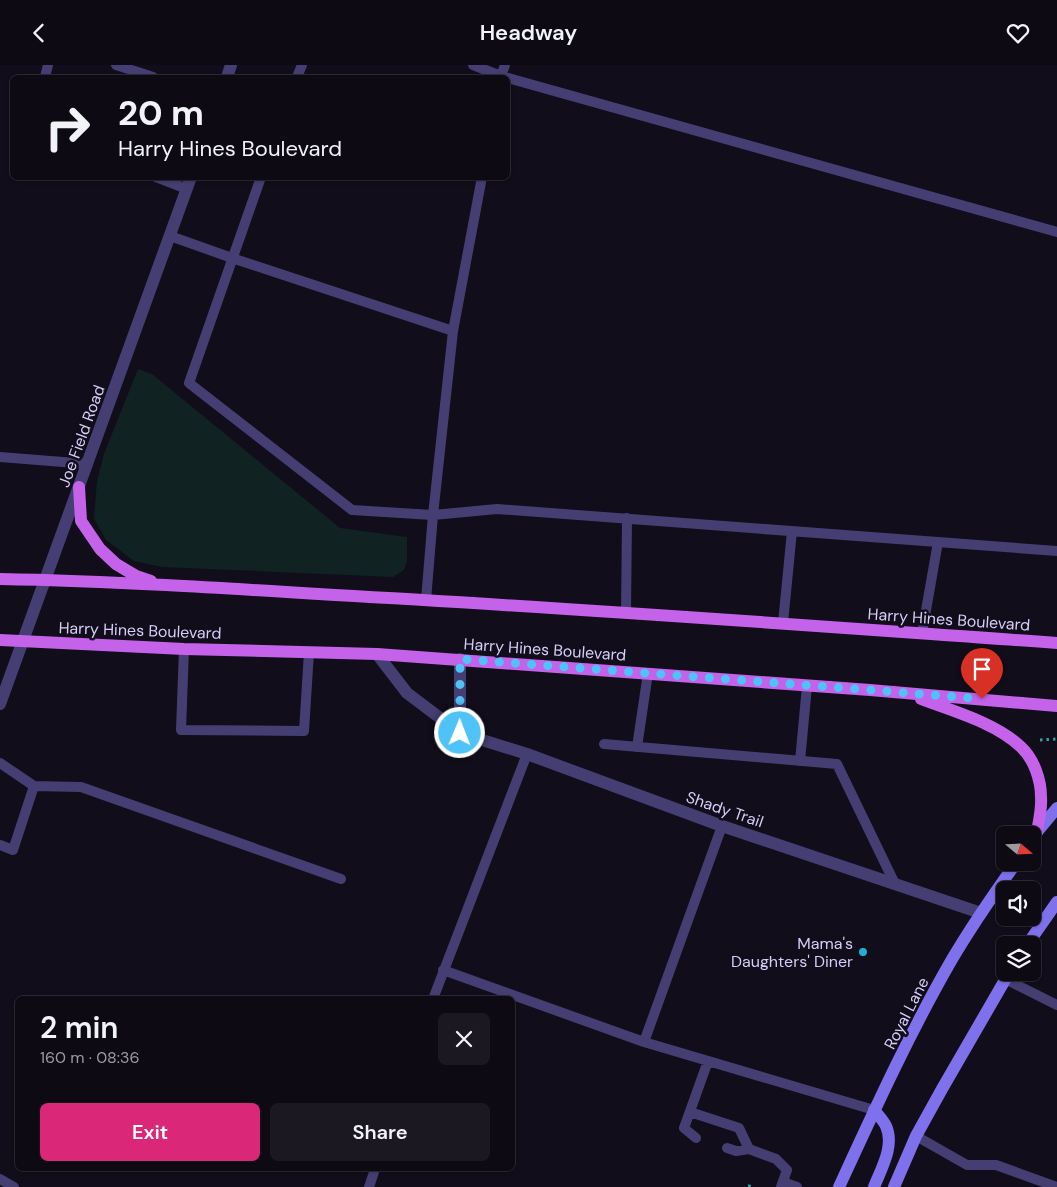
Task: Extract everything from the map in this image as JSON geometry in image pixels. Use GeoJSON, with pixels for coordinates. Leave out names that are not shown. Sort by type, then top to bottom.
{"type":"FeatureCollection","features":[{"type":"Feature","properties":{"kind":"main road"},"geometry":{"type":"LineString","coordinates":[[79,487],[81,521],[100,549],[116,564],[136,576],[167,586]]}},
{"type":"Feature","properties":{"kind":"main road","name":"Harry Hines Boulevard"},"geometry":{"type":"LineString","coordinates":[[0,579],[167,586],[626,612],[1057,643]]}},
{"type":"Feature","properties":{"kind":"main road","name":"Harry Hines Boulevard"},"geometry":{"type":"LineString","coordinates":[[0,640],[184,649],[377,654],[460,659],[1057,706]]}},
{"type":"Feature","properties":{"kind":"main road"},"geometry":{"type":"LineString","coordinates":[[907,693],[982,723],[1008,737],[1022,748],[1031,761],[1038,778],[1041,797],[1036,826]]}},
{"type":"Feature","properties":{"kind":"main road"},"geometry":{"type":"LineString","coordinates":[[1041,828],[1057,808]]}},
{"type":"Feature","properties":{"kind":"main road","name":"Royal Lane"},"geometry":{"type":"LineString","coordinates":[[839,1187],[874,1109],[950,962],[1010,871]]}},
{"type":"Feature","properties":{"kind":"main road"},"geometry":{"type":"LineString","coordinates":[[1033,936],[1057,902]]}},
{"type":"Feature","properties":{"kind":"main road"},"geometry":{"type":"LineString","coordinates":[[894,1187],[916,1136],[1004,981]]}},
{"type":"Feature","properties":{"kind":"main road"},"geometry":{"type":"LineString","coordinates":[[874,1109],[886,1125],[889,1137],[887,1155],[874,1187]]}},
{"type":"Feature","properties":{"kind":"street","name":"Joe Field Road"},"geometry":{"type":"LineString","coordinates":[[0,704],[189,183]]}},
{"type":"Feature","properties":{"kind":"street","name":"Shady Trail"},"geometry":{"type":"LineString","coordinates":[[377,654],[407,693],[460,733],[527,754],[722,826],[981,913]]}},
{"type":"Feature","properties":{"kind":"street"},"geometry":{"type":"LineString","coordinates":[[460,659],[460,733]]}},
{"type":"Feature","properties":{"kind":"lane"},"geometry":{"type":"LineString","coordinates":[[116,65],[147,75]]}},
{"type":"Feature","properties":{"kind":"lane"},"geometry":{"type":"LineString","coordinates":[[472,65],[496,75]]}},
{"type":"Feature","properties":{"kind":"lane"},"geometry":{"type":"LineString","coordinates":[[510,80],[1057,233]]}},
{"type":"Feature","properties":{"kind":"lane"},"geometry":{"type":"LineString","coordinates":[[172,180],[189,183]]}},
{"type":"Feature","properties":{"kind":"lane"},"geometry":{"type":"LineString","coordinates":[[260,180],[189,383],[352,510],[432,515],[497,509],[1057,551]]}},
{"type":"Feature","properties":{"kind":"lane"},"geometry":{"type":"LineString","coordinates":[[426,600],[432,515],[453,331],[481,180]]}},
{"type":"Feature","properties":{"kind":"lane"},"geometry":{"type":"LineString","coordinates":[[170,236],[453,331]]}},
{"type":"Feature","properties":{"kind":"lane"},"geometry":{"type":"LineString","coordinates":[[0,457],[88,464]]}},
{"type":"Feature","properties":{"kind":"lane"},"geometry":{"type":"LineString","coordinates":[[626,612],[627,518]]}},
{"type":"Feature","properties":{"kind":"lane"},"geometry":{"type":"LineString","coordinates":[[783,623],[792,531]]}},
{"type":"Feature","properties":{"kind":"lane"},"geometry":{"type":"LineString","coordinates":[[922,633],[938,541]]}},
{"type":"Feature","properties":{"kind":"lane"},"geometry":{"type":"LineString","coordinates":[[184,649],[181,730],[304,731],[310,652]]}},
{"type":"Feature","properties":{"kind":"lane"},"geometry":{"type":"LineString","coordinates":[[637,747],[648,673]]}},
{"type":"Feature","properties":{"kind":"lane"},"geometry":{"type":"LineString","coordinates":[[800,761],[807,686]]}},
{"type":"Feature","properties":{"kind":"lane"},"geometry":{"type":"LineString","coordinates":[[604,744],[837,764],[895,884]]}},
{"type":"Feature","properties":{"kind":"lane"},"geometry":{"type":"LineString","coordinates":[[434,996],[527,754]]}},
{"type":"Feature","properties":{"kind":"lane"},"geometry":{"type":"LineString","coordinates":[[0,763],[34,786],[81,787],[341,879]]}},
{"type":"Feature","properties":{"kind":"lane"},"geometry":{"type":"LineString","coordinates":[[0,845],[13,850],[34,786]]}},
{"type":"Feature","properties":{"kind":"lane"},"geometry":{"type":"LineString","coordinates":[[644,1042],[722,826]]}},
{"type":"Feature","properties":{"kind":"lane"},"geometry":{"type":"LineString","coordinates":[[443,970],[644,1042],[874,1109]]}},
{"type":"Feature","properties":{"kind":"lane"},"geometry":{"type":"LineString","coordinates":[[1016,981],[1057,1005]]}},
{"type":"Feature","properties":{"kind":"lane"},"geometry":{"type":"LineString","coordinates":[[696,1138],[684,1128],[708,1061]]}},
{"type":"Feature","properties":{"kind":"lane"},"geometry":{"type":"LineString","coordinates":[[690,1112],[738,1128],[749,1149]]}},
{"type":"Feature","properties":{"kind":"lane"},"geometry":{"type":"LineString","coordinates":[[916,1136],[967,1165],[996,1165],[1057,1187]]}},
{"type":"Feature","properties":{"kind":"lane"},"geometry":{"type":"LineString","coordinates":[[726,1148],[736,1151],[749,1149],[776,1159],[787,1170],[782,1185],[797,1187]]}},
{"type":"Feature","properties":{"kind":"lane"},"geometry":{"type":"LineString","coordinates":[[369,1187],[374,1171]]}},
{"type":"Feature","properties":{"kind":"lane"},"geometry":{"type":"LineString","coordinates":[[0,1179],[18,1187]]}},
{"type":"Feature","properties":{"kind":"path"},"geometry":{"type":"LineString","coordinates":[[1032,740],[1057,739]]}},
{"type":"Feature","properties":{"kind":"path"},"geometry":{"type":"LineString","coordinates":[[749,1187],[751,1181]]}},
{"type":"Feature","properties":{"kind":"shaded area"},"geometry":{"type":"Polygon","coordinates":[[[138,369],[152,374],[340,528],[407,537],[407,560],[404,570],[393,577],[162,567],[134,561],[106,540],[94,519],[97,481],[104,454],[138,369]]]}},
{"type":"Feature","properties":{"kind":"place","name":"Mama's Daughters' Diner"},"geometry":{"type":"Point","coordinates":[863,952]}},
{"type":"Feature","properties":{"kind":"route"},"geometry":{"type":"LineString","coordinates":[[460,733],[460,659],[982,699]]}}]}
